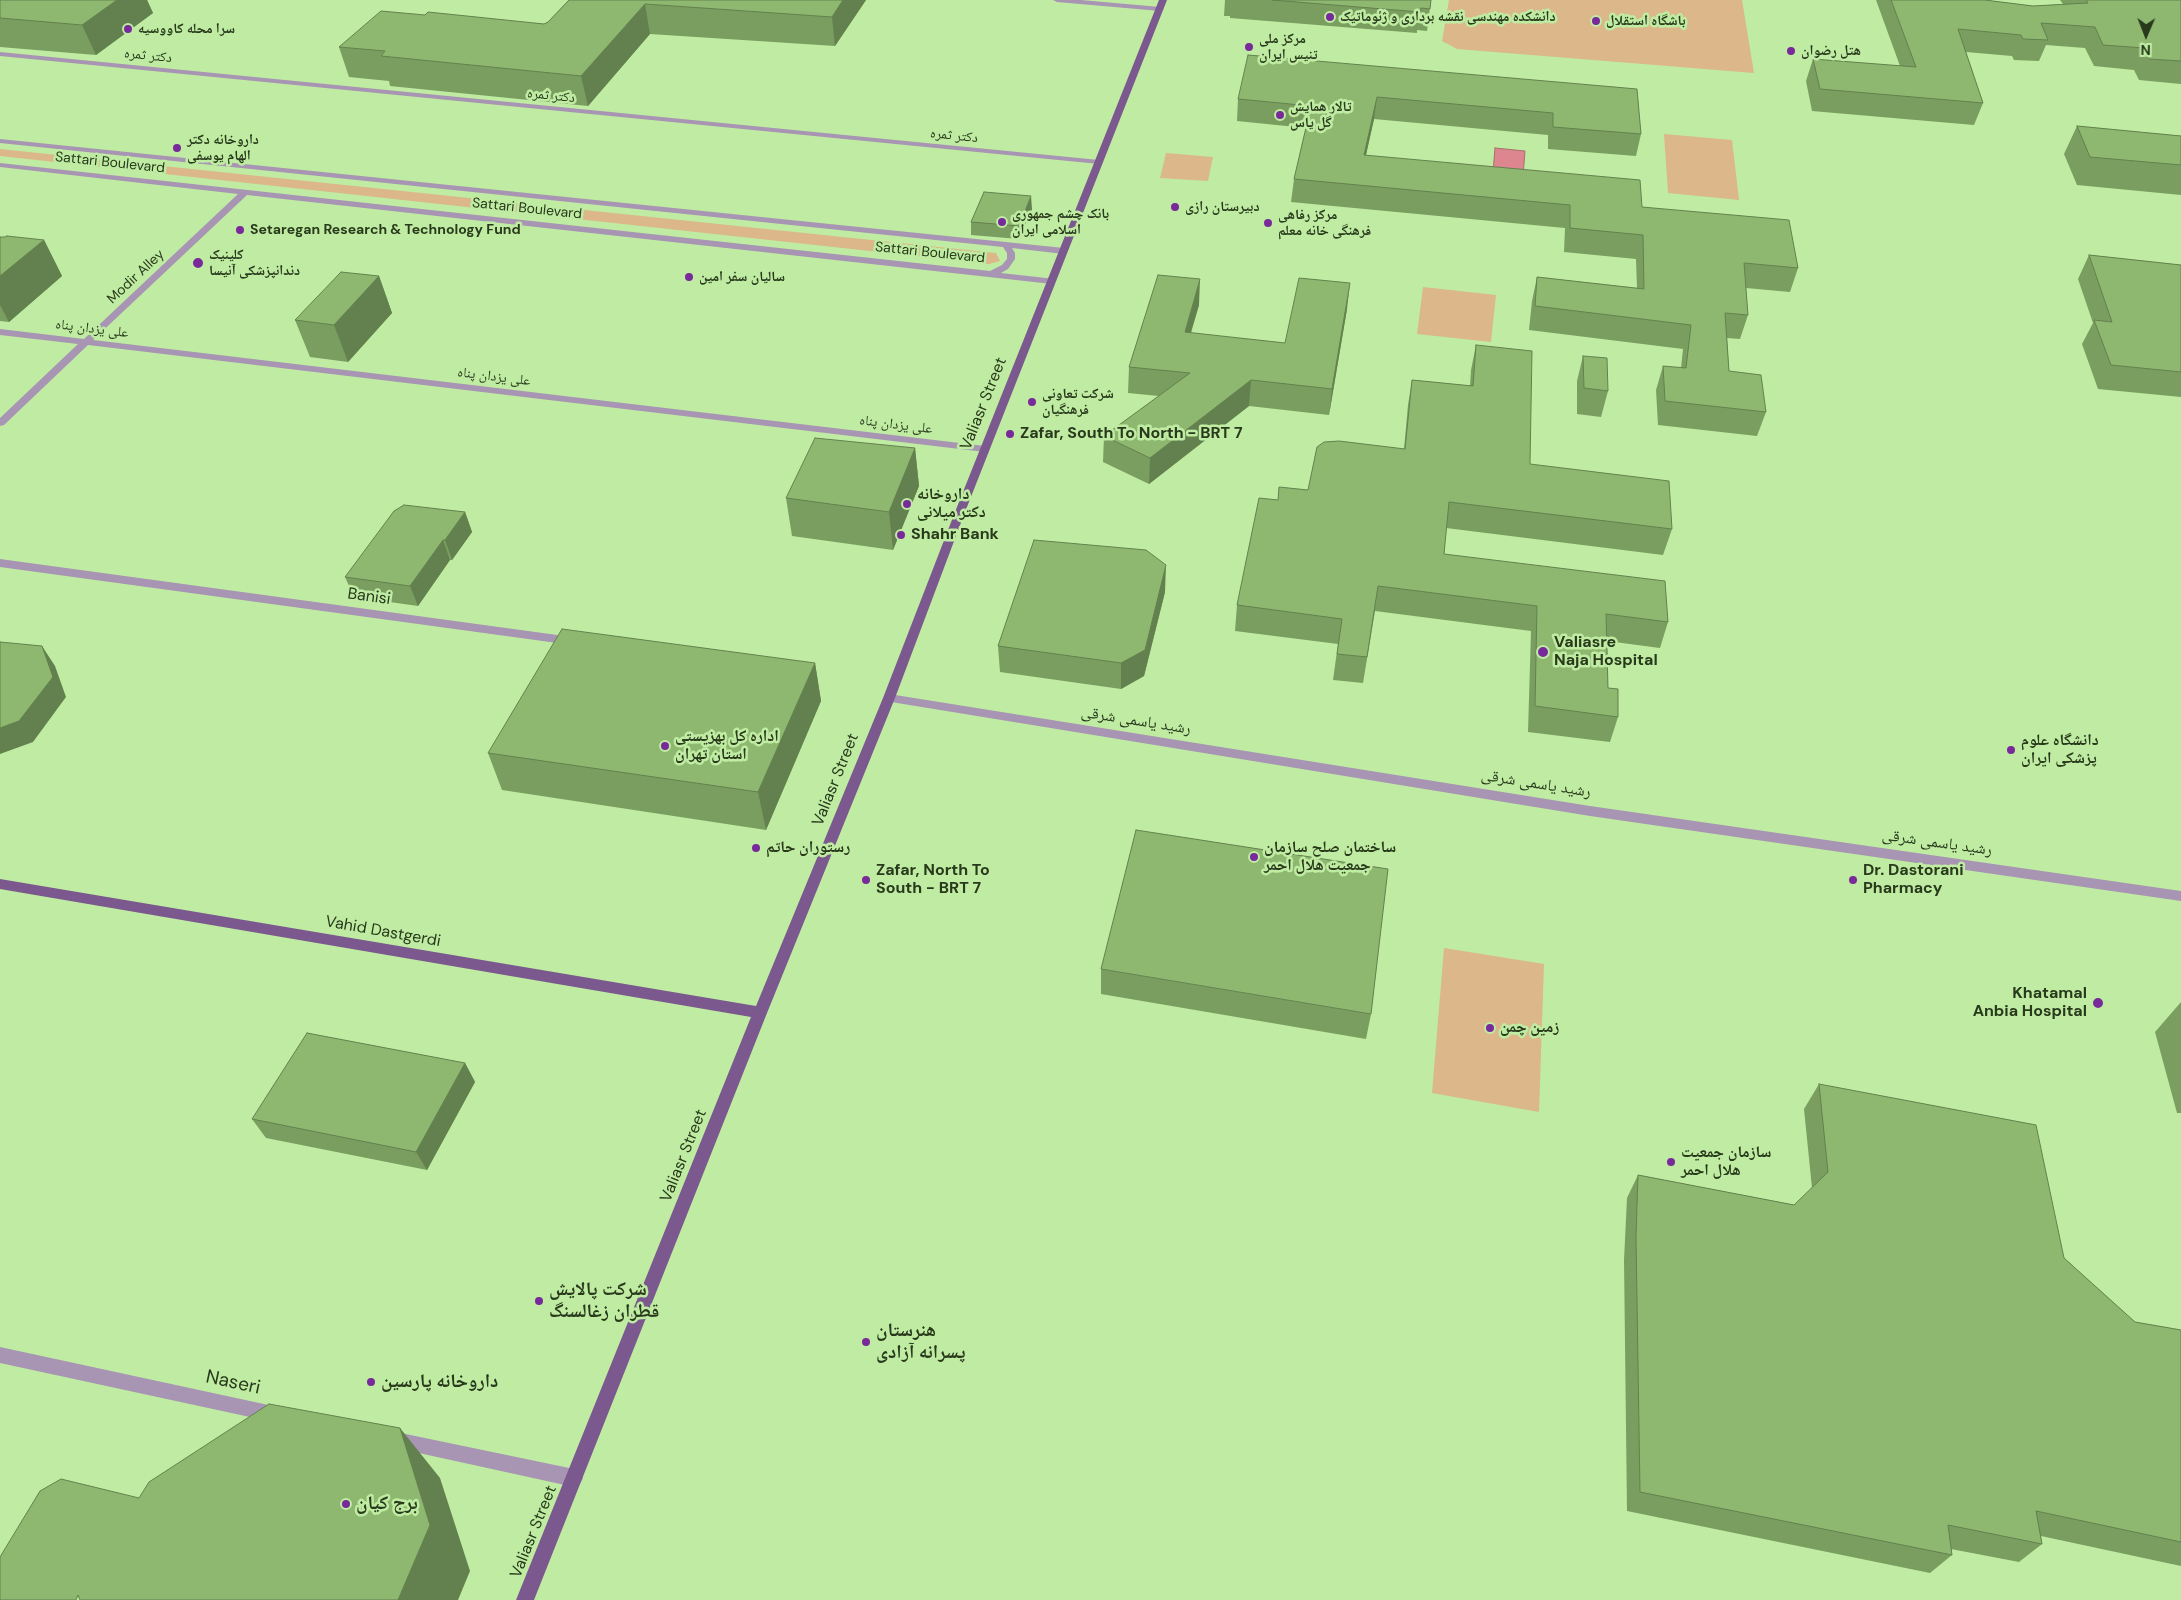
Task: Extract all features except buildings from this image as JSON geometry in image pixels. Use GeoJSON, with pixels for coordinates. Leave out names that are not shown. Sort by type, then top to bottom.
{"type":"FeatureCollection","features":[{"type":"Feature","properties":{"kind":"main road","name":"Valiasr Street"},"geometry":{"type":"LineString","coordinates":[[525,1600],[760,1013],[889,698],[985,449],[1162,4]]}},
{"type":"Feature","properties":{"kind":"main road","name":"Vahid Dastgerdi"},"geometry":{"type":"LineString","coordinates":[[0,884],[760,1013]]}},
{"type":"Feature","properties":{"kind":"street"},"geometry":{"type":"LineString","coordinates":[[1057,0],[1162,4]]}},
{"type":"Feature","properties":{"kind":"street","name":"دکتر ثمره"},"geometry":{"type":"LineString","coordinates":[[0,54],[1099,162]]}},
{"type":"Feature","properties":{"kind":"street","name":"Sattari Boulevard"},"geometry":{"type":"LineString","coordinates":[[0,141],[1064,251]]}},
{"type":"Feature","properties":{"kind":"street","name":"Sattari Boulevard"},"geometry":{"type":"LineString","coordinates":[[0,165],[1052,281]]}},
{"type":"Feature","properties":{"kind":"street","name":"Modir Alley"},"geometry":{"type":"LineString","coordinates":[[0,423],[246,191]]}},
{"type":"Feature","properties":{"kind":"street"},"geometry":{"type":"LineString","coordinates":[[992,274],[1005,267],[1011,259],[1011,253],[1006,245]]}},
{"type":"Feature","properties":{"kind":"street","name":"علی یزدان پناه"},"geometry":{"type":"LineString","coordinates":[[0,332],[985,449]]}},
{"type":"Feature","properties":{"kind":"street","name":"Banisi"},"geometry":{"type":"LineString","coordinates":[[0,562],[588,643]]}},
{"type":"Feature","properties":{"kind":"street","name":"رشید یاسمی شرقی"},"geometry":{"type":"LineString","coordinates":[[889,698],[1590,811],[2180,896]]}},
{"type":"Feature","properties":{"kind":"street","name":"Naseri"},"geometry":{"type":"LineString","coordinates":[[0,1355],[292,1418]]}},
{"type":"Feature","properties":{"kind":"street"},"geometry":{"type":"LineString","coordinates":[[380,1436],[574,1478]]}},
{"type":"Feature","properties":{"kind":"shaded area","name":"باشگاه استقلال"},"geometry":{"type":"Polygon","coordinates":[[[1449,0],[1742,0],[1754,73],[1457,49],[1442,41],[1449,0]]]}},
{"type":"Feature","properties":{"kind":"shaded area"},"geometry":{"type":"Polygon","coordinates":[[[1664,134],[1732,140],[1739,200],[1668,193],[1664,134]]]}},
{"type":"Feature","properties":{"kind":"shaded area"},"geometry":{"type":"Polygon","coordinates":[[[1495,148],[1525,151],[1522,188],[1492,185],[1495,148]]]}},
{"type":"Feature","properties":{"kind":"shaded area"},"geometry":{"type":"Polygon","coordinates":[[[0,149],[996,253],[1000,261],[989,264],[0,156],[0,149]]]}},
{"type":"Feature","properties":{"kind":"shaded area"},"geometry":{"type":"Polygon","coordinates":[[[1166,153],[1213,157],[1208,181],[1160,178],[1166,153]]]}},
{"type":"Feature","properties":{"kind":"shaded area"},"geometry":{"type":"Polygon","coordinates":[[[1423,287],[1496,295],[1491,342],[1417,334],[1423,287]]]}},
{"type":"Feature","properties":{"kind":"shaded area","name":"زمین چمن"},"geometry":{"type":"Polygon","coordinates":[[[1444,948],[1544,964],[1539,1112],[1432,1093],[1444,948]]]}},
{"type":"Feature","properties":{"kind":"place","name":"دانشکده مهندسی نقشه برداری و ژئوماتیک"},"geometry":{"type":"Point","coordinates":[1330,17]}},
{"type":"Feature","properties":{"kind":"place","name":"باشگاه استقلال"},"geometry":{"type":"Point","coordinates":[1596,21]}},
{"type":"Feature","properties":{"kind":"place","name":"سرا محله کاووسیه"},"geometry":{"type":"Point","coordinates":[128,29]}},
{"type":"Feature","properties":{"kind":"place","name":"مرکز ملی تنیس ایران"},"geometry":{"type":"Point","coordinates":[1249,47]}},
{"type":"Feature","properties":{"kind":"place","name":"هتل رضوان"},"geometry":{"type":"Point","coordinates":[1791,51]}},
{"type":"Feature","properties":{"kind":"place","name":"تالار همایش گل یاس"},"geometry":{"type":"Point","coordinates":[1280,115]}},
{"type":"Feature","properties":{"kind":"place","name":"داروخانه دکتر الهام یوسفی"},"geometry":{"type":"Point","coordinates":[177,148]}},
{"type":"Feature","properties":{"kind":"place","name":"دبیرستان رازی"},"geometry":{"type":"Point","coordinates":[1175,207]}},
{"type":"Feature","properties":{"kind":"place","name":"بانک چشم جمهوری اسلامی ایران"},"geometry":{"type":"Point","coordinates":[1002,222]}},
{"type":"Feature","properties":{"kind":"place","name":"مرکز رفاهی فرهنگی خانه معلم"},"geometry":{"type":"Point","coordinates":[1268,223]}},
{"type":"Feature","properties":{"kind":"place","name":"Setaregan Research & Technology Fund"},"geometry":{"type":"Point","coordinates":[240,230]}},
{"type":"Feature","properties":{"kind":"place","name":"کلینیک دندانپزشکی آنیسا"},"geometry":{"type":"Point","coordinates":[198,263]}},
{"type":"Feature","properties":{"kind":"place","name":"سالیان سفر امین"},"geometry":{"type":"Point","coordinates":[689,277]}},
{"type":"Feature","properties":{"kind":"place","name":"شرکت تعاونی فرهنگیان"},"geometry":{"type":"Point","coordinates":[1032,402]}},
{"type":"Feature","properties":{"kind":"place","name":"Zafar, South To North - BRT 7"},"geometry":{"type":"Point","coordinates":[1010,434]}},
{"type":"Feature","properties":{"kind":"place","name":"داروخانه دکتر میلانی"},"geometry":{"type":"Point","coordinates":[907,504]}},
{"type":"Feature","properties":{"kind":"place","name":"Shahr Bank"},"geometry":{"type":"Point","coordinates":[901,535]}},
{"type":"Feature","properties":{"kind":"place","name":"Valiasre Naja Hospital"},"geometry":{"type":"Point","coordinates":[1543,652]}},
{"type":"Feature","properties":{"kind":"place","name":"اداره کل بهزیستی استان تهران"},"geometry":{"type":"Point","coordinates":[665,746]}},
{"type":"Feature","properties":{"kind":"place","name":"دانشگاه علوم پزشکی ایران"},"geometry":{"type":"Point","coordinates":[2011,750]}},
{"type":"Feature","properties":{"kind":"place","name":"رستوران حاتم"},"geometry":{"type":"Point","coordinates":[756,848]}},
{"type":"Feature","properties":{"kind":"place","name":"ساختمان صلح سازمان جمعیت هلال احمر"},"geometry":{"type":"Point","coordinates":[1254,857]}},
{"type":"Feature","properties":{"kind":"place","name":"Zafar, North To South - BRT 7"},"geometry":{"type":"Point","coordinates":[866,880]}},
{"type":"Feature","properties":{"kind":"place","name":"Dr. Dastorani Pharmacy"},"geometry":{"type":"Point","coordinates":[1853,880]}},
{"type":"Feature","properties":{"kind":"place","name":"Khatamal Anbia Hospital"},"geometry":{"type":"Point","coordinates":[2098,1003]}},
{"type":"Feature","properties":{"kind":"place","name":"زمین چمن"},"geometry":{"type":"Point","coordinates":[1490,1028]}},
{"type":"Feature","properties":{"kind":"place","name":"سازمان جمعیت هلال احمر"},"geometry":{"type":"Point","coordinates":[1671,1162]}},
{"type":"Feature","properties":{"kind":"place","name":"شرکت پالایش قطران زغالسنگ"},"geometry":{"type":"Point","coordinates":[539,1301]}},
{"type":"Feature","properties":{"kind":"place","name":"هنرستان پسرانه آزادی"},"geometry":{"type":"Point","coordinates":[866,1342]}},
{"type":"Feature","properties":{"kind":"place","name":"داروخانه پارسین"},"geometry":{"type":"Point","coordinates":[371,1382]}},
{"type":"Feature","properties":{"kind":"place","name":"برج کیان"},"geometry":{"type":"Point","coordinates":[346,1504]}}]}
